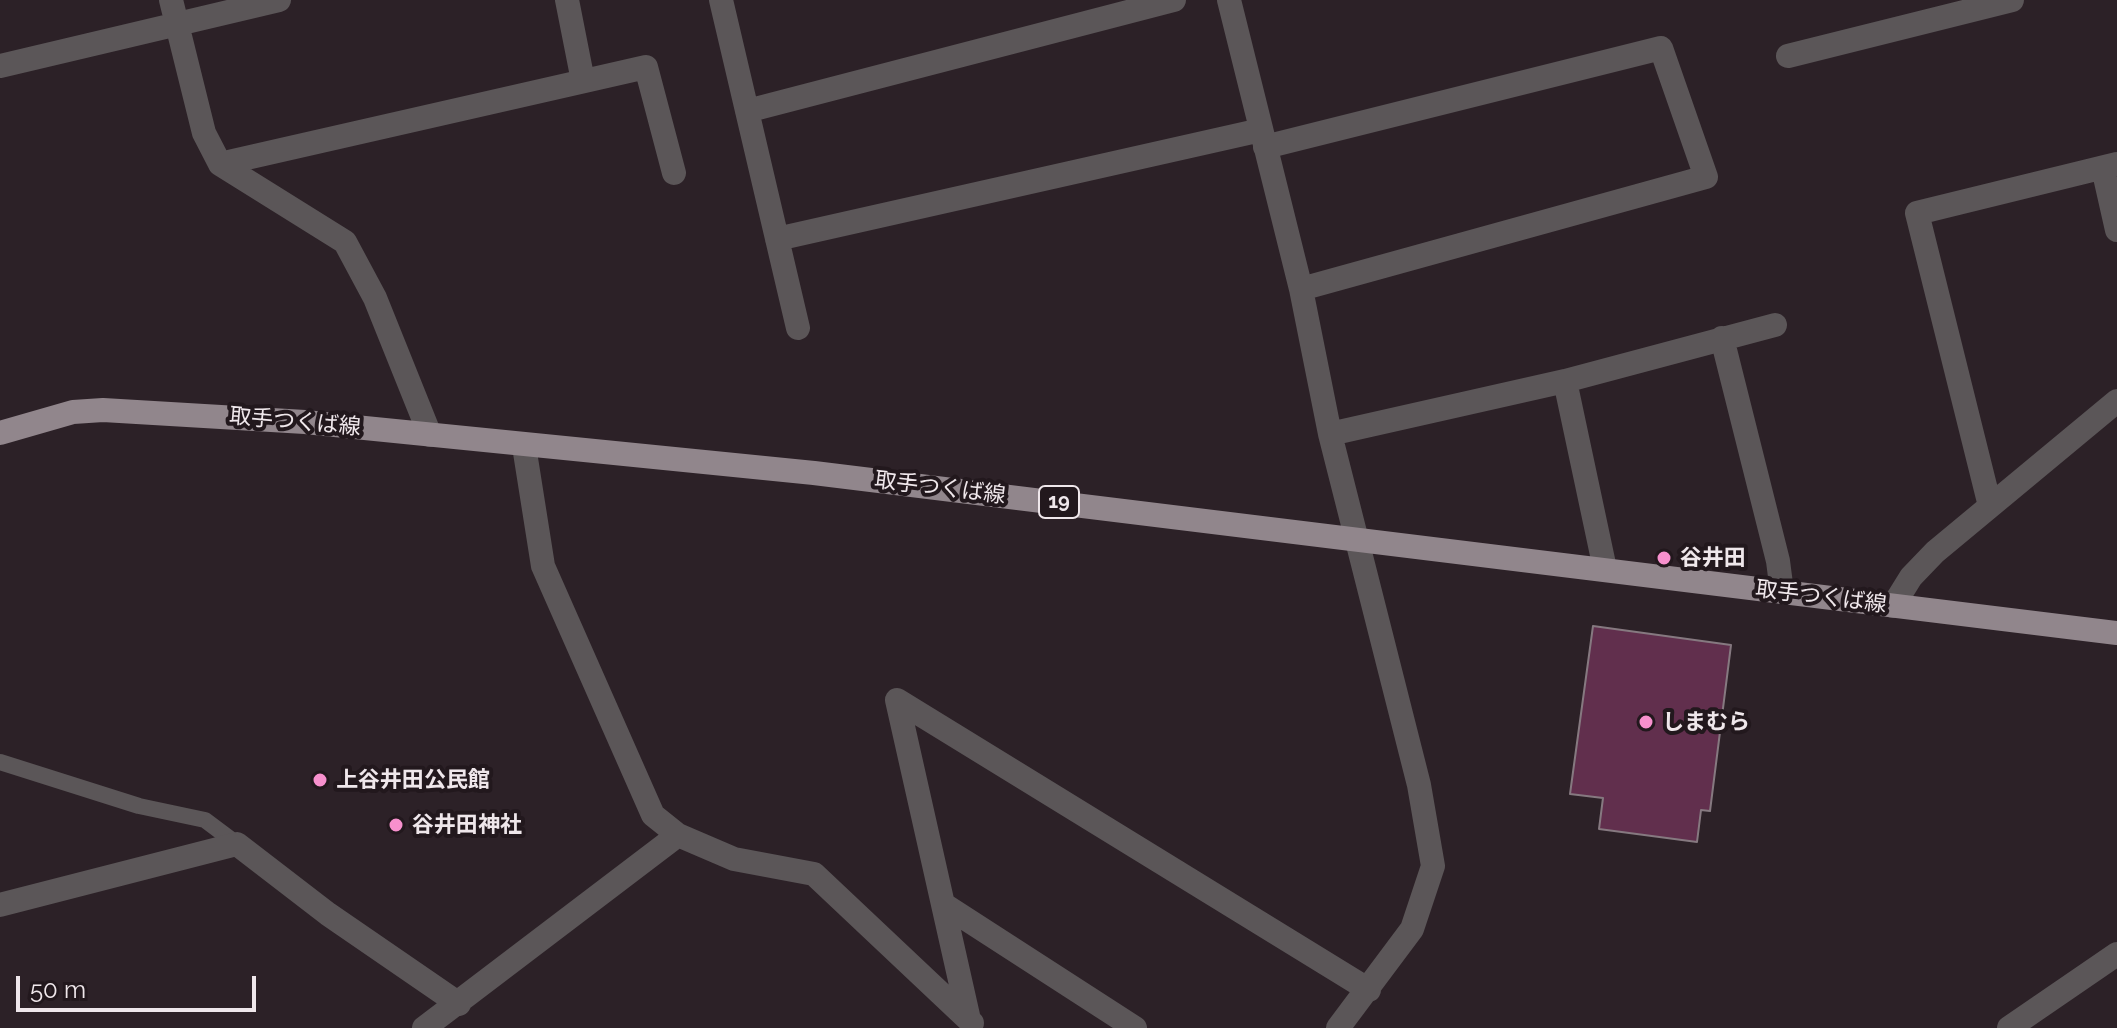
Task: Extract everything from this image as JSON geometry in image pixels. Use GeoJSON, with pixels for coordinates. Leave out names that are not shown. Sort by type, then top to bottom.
{"type":"FeatureCollection","features":[{"type":"Feature","properties":{"kind":"main road","name":"取手つくば線"},"geometry":{"type":"LineString","coordinates":[[0,433],[73,412],[130,410],[305,422],[814,473],[2117,633]]}},
{"type":"Feature","properties":{"kind":"street"},"geometry":{"type":"LineString","coordinates":[[171,0],[204,133],[220,164],[345,242],[375,298],[430,435]]}},
{"type":"Feature","properties":{"kind":"street"},"geometry":{"type":"LineString","coordinates":[[0,66],[279,0]]}},
{"type":"Feature","properties":{"kind":"street"},"geometry":{"type":"LineString","coordinates":[[567,0],[583,81]]}},
{"type":"Feature","properties":{"kind":"street"},"geometry":{"type":"LineString","coordinates":[[721,0],[798,328]]}},
{"type":"Feature","properties":{"kind":"street"},"geometry":{"type":"LineString","coordinates":[[747,111],[1174,0]]}},
{"type":"Feature","properties":{"kind":"street"},"geometry":{"type":"LineString","coordinates":[[1788,56],[2012,0]]}},
{"type":"Feature","properties":{"kind":"street"},"geometry":{"type":"LineString","coordinates":[[1232,1],[1301,289],[1330,434],[1419,785],[1433,866],[1412,929],[1338,1028]]}},
{"type":"Feature","properties":{"kind":"street"},"geometry":{"type":"LineString","coordinates":[[777,239],[1263,138],[1661,48],[1706,177],[1301,289]]}},
{"type":"Feature","properties":{"kind":"street"},"geometry":{"type":"LineString","coordinates":[[220,164],[646,67],[674,173]]}},
{"type":"Feature","properties":{"kind":"street"},"geometry":{"type":"LineString","coordinates":[[1990,506],[1917,213],[2110,166],[2117,230]]}},
{"type":"Feature","properties":{"kind":"street"},"geometry":{"type":"LineString","coordinates":[[1330,434],[1565,381],[1775,325]]}},
{"type":"Feature","properties":{"kind":"street"},"geometry":{"type":"LineString","coordinates":[[1722,338],[1778,561],[1782,592]]}},
{"type":"Feature","properties":{"kind":"street"},"geometry":{"type":"LineString","coordinates":[[1565,381],[1605,569]]}},
{"type":"Feature","properties":{"kind":"street"},"geometry":{"type":"LineString","coordinates":[[1893,606],[1919,569],[2117,401]]}},
{"type":"Feature","properties":{"kind":"street"},"geometry":{"type":"LineString","coordinates":[[524,446],[543,566],[653,815],[678,835],[734,859],[814,874],[973,1024]]}},
{"type":"Feature","properties":{"kind":"street"},"geometry":{"type":"LineString","coordinates":[[973,1024],[897,700],[1369,990]]}},
{"type":"Feature","properties":{"kind":"street"},"geometry":{"type":"LineString","coordinates":[[424,1028],[678,835]]}},
{"type":"Feature","properties":{"kind":"street"},"geometry":{"type":"LineString","coordinates":[[0,905],[237,844],[328,914],[459,1004]]}},
{"type":"Feature","properties":{"kind":"street"},"geometry":{"type":"LineString","coordinates":[[943,904],[1135,1028]]}},
{"type":"Feature","properties":{"kind":"street"},"geometry":{"type":"LineString","coordinates":[[2009,1028],[2117,954]]}},
{"type":"Feature","properties":{"kind":"lane"},"geometry":{"type":"LineString","coordinates":[[0,762],[139,806],[205,820],[237,844]]}},
{"type":"Feature","properties":{"kind":"building"},"geometry":{"type":"Polygon","coordinates":[[[1593,626],[1731,645],[1710,811],[1701,810],[1697,842],[1599,829],[1603,798],[1570,794],[1593,626]]]}},
{"type":"Feature","properties":{"kind":"place","name":"谷井田"},"geometry":{"type":"Point","coordinates":[1664,558]}},
{"type":"Feature","properties":{"kind":"place","name":"しまむら"},"geometry":{"type":"Point","coordinates":[1646,722]}},
{"type":"Feature","properties":{"kind":"place","name":"上谷井田公民館"},"geometry":{"type":"Point","coordinates":[320,780]}},
{"type":"Feature","properties":{"kind":"place","name":"谷井田神社"},"geometry":{"type":"Point","coordinates":[396,825]}}]}
